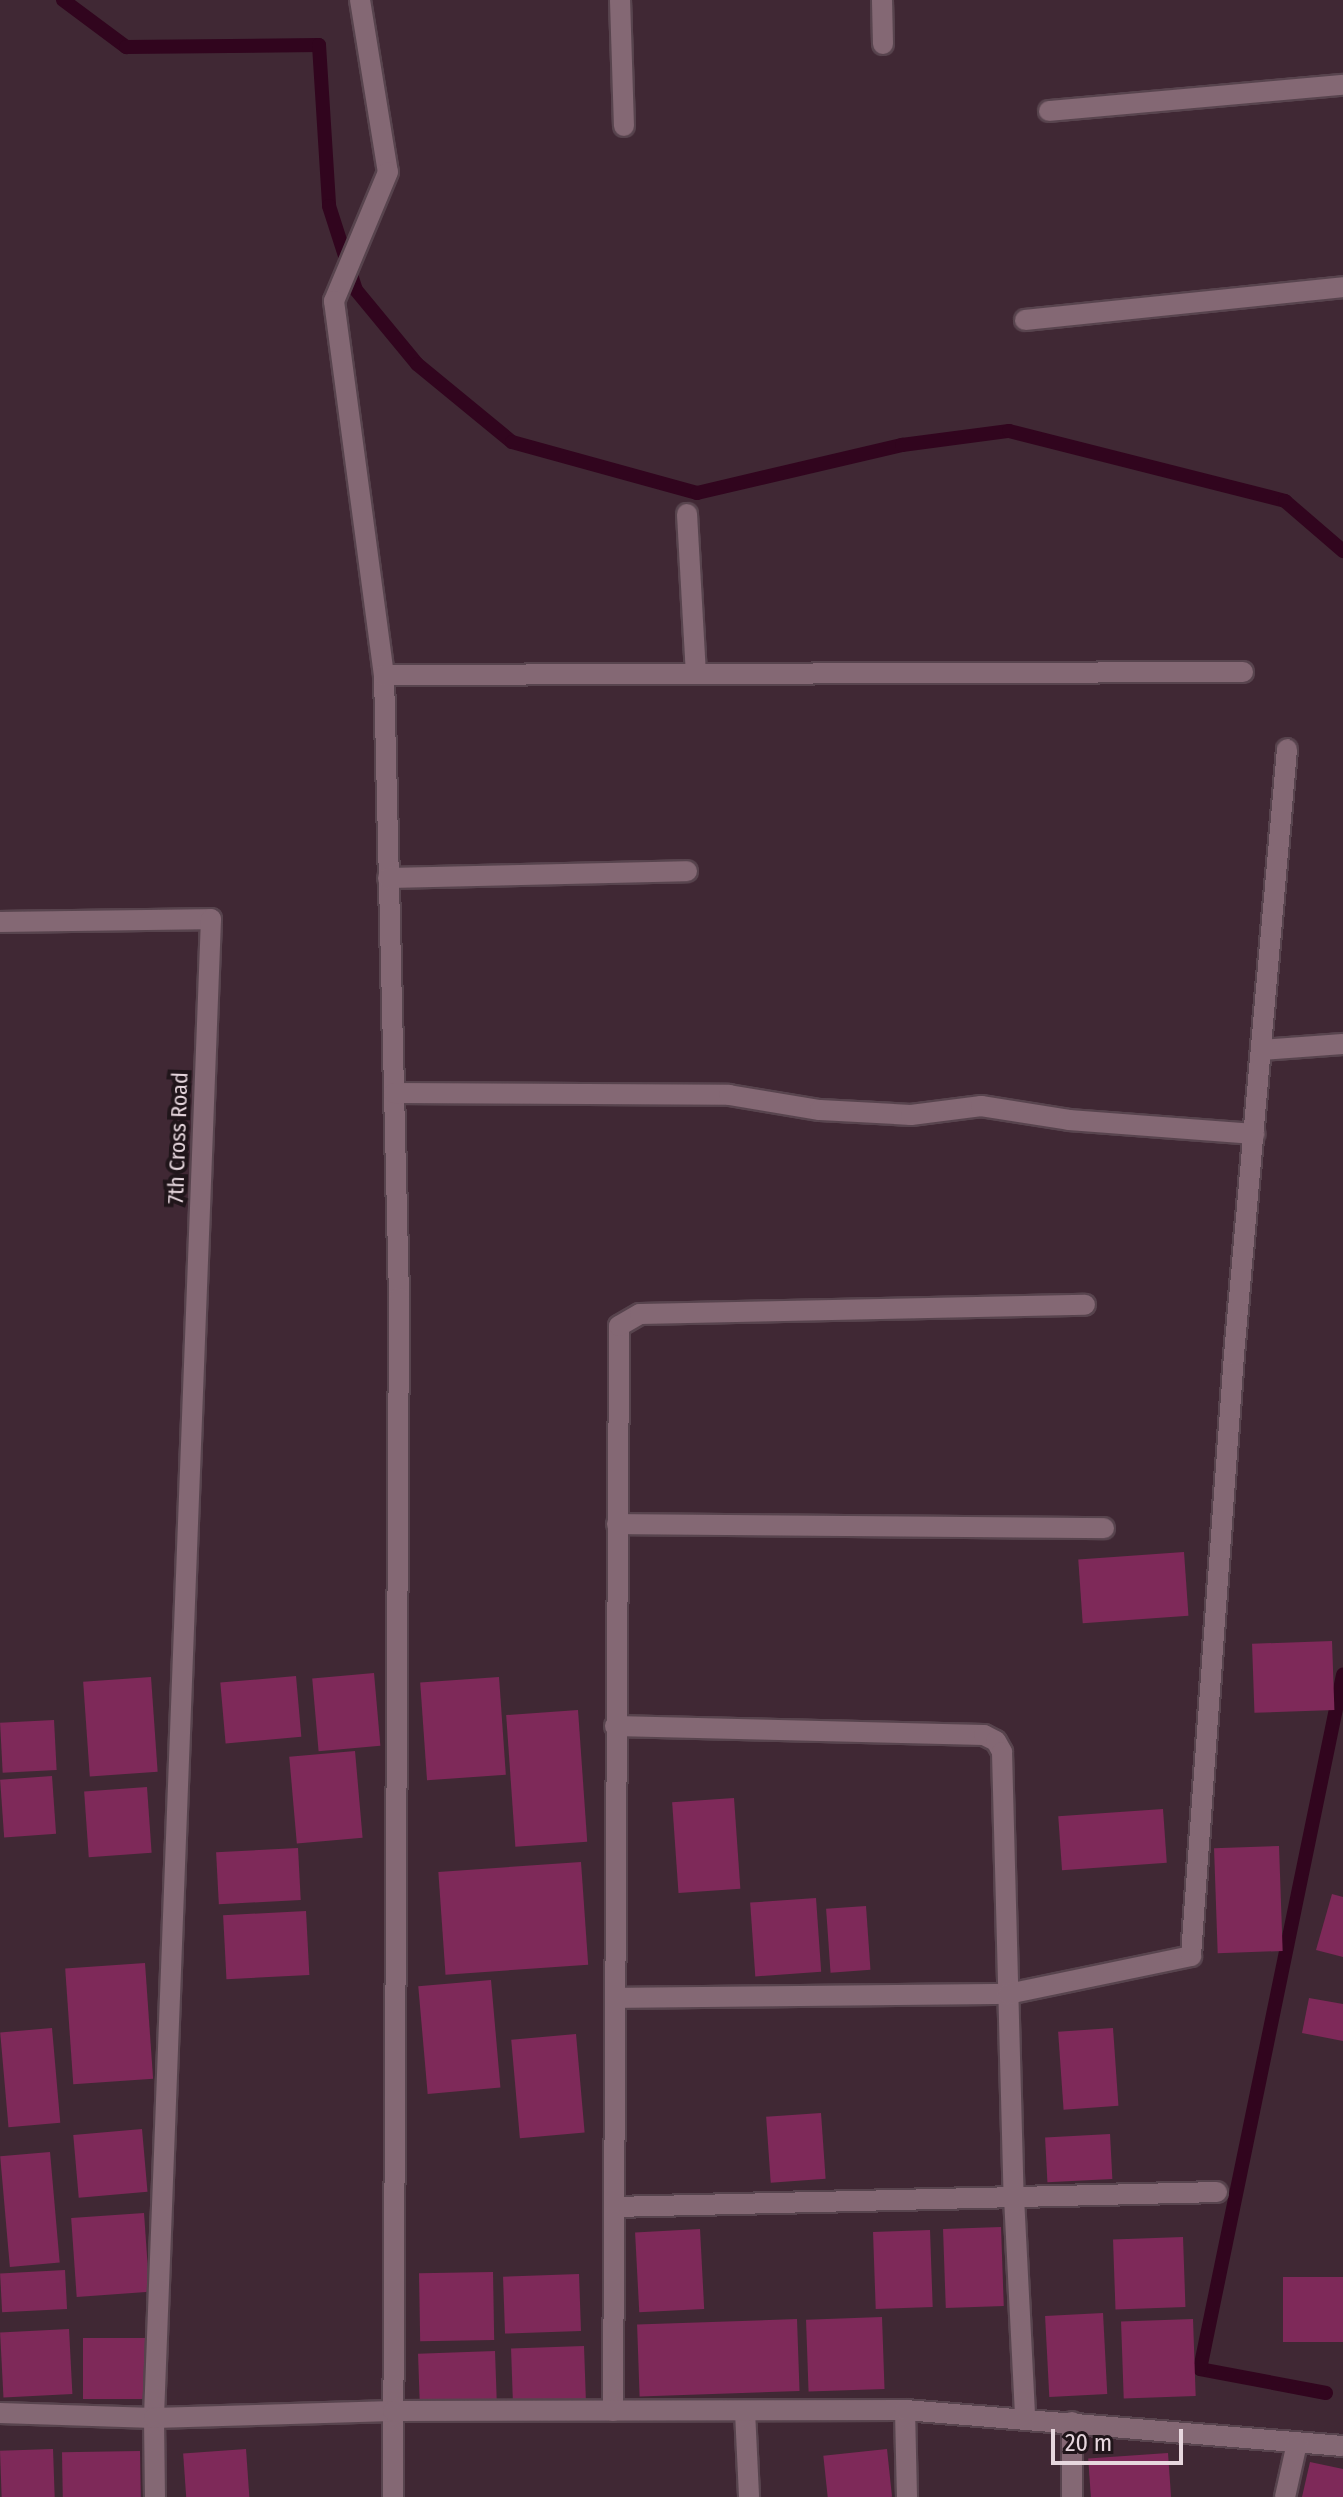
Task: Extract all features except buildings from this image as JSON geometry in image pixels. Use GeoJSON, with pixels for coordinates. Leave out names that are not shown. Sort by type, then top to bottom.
{"type":"FeatureCollection","features":[{"type":"Feature","properties":{"kind":"street"},"geometry":{"type":"LineString","coordinates":[[360,0],[388,172],[334,301],[384,675],[399,1330],[393,2497]]}},
{"type":"Feature","properties":{"kind":"street"},"geometry":{"type":"LineString","coordinates":[[620,0],[624,126]]}},
{"type":"Feature","properties":{"kind":"street"},"geometry":{"type":"LineString","coordinates":[[882,0],[883,44]]}},
{"type":"Feature","properties":{"kind":"street"},"geometry":{"type":"LineString","coordinates":[[1049,111],[1343,85]]}},
{"type":"Feature","properties":{"kind":"street"},"geometry":{"type":"LineString","coordinates":[[1025,320],[1343,287]]}},
{"type":"Feature","properties":{"kind":"street"},"geometry":{"type":"LineString","coordinates":[[687,514],[696,674]]}},
{"type":"Feature","properties":{"kind":"street"},"geometry":{"type":"LineString","coordinates":[[384,675],[1243,672]]}},
{"type":"Feature","properties":{"kind":"street"},"geometry":{"type":"LineString","coordinates":[[616,1998],[1008,1994],[1191,1956],[1234,1355],[1287,749]]}},
{"type":"Feature","properties":{"kind":"street"},"geometry":{"type":"LineString","coordinates":[[388,878],[687,871]]}},
{"type":"Feature","properties":{"kind":"street","name":"7th Cross Road"},"geometry":{"type":"LineString","coordinates":[[0,922],[211,919],[154,2418]]}},
{"type":"Feature","properties":{"kind":"street"},"geometry":{"type":"LineString","coordinates":[[1261,1050],[1343,1044]]}},
{"type":"Feature","properties":{"kind":"street"},"geometry":{"type":"LineString","coordinates":[[394,1093],[729,1095],[820,1110],[911,1115],[981,1106],[1069,1120],[1254,1134]]}},
{"type":"Feature","properties":{"kind":"street"},"geometry":{"type":"LineString","coordinates":[[613,2411],[619,1326],[640,1314],[1085,1305]]}},
{"type":"Feature","properties":{"kind":"street"},"geometry":{"type":"LineString","coordinates":[[617,1524],[1104,1528]]}},
{"type":"Feature","properties":{"kind":"street"},"geometry":{"type":"LineString","coordinates":[[615,1726],[984,1735],[996,1741],[1002,1752],[1014,2197],[1025,2417]]}},
{"type":"Feature","properties":{"kind":"street"},"geometry":{"type":"LineString","coordinates":[[614,2207],[1217,2192]]}},
{"type":"Feature","properties":{"kind":"street"},"geometry":{"type":"LineString","coordinates":[[0,2413],[154,2418],[393,2411],[905,2410],[1025,2417],[1343,2446]]}},
{"type":"Feature","properties":{"kind":"street"},"geometry":{"type":"LineString","coordinates":[[905,2410],[907,2497]]}},
{"type":"Feature","properties":{"kind":"street"},"geometry":{"type":"LineString","coordinates":[[745,2411],[749,2497]]}},
{"type":"Feature","properties":{"kind":"street"},"geometry":{"type":"LineString","coordinates":[[154,2418],[155,2497]]}},
{"type":"Feature","properties":{"kind":"street"},"geometry":{"type":"LineString","coordinates":[[1072,2422],[1072,2497]]}},
{"type":"Feature","properties":{"kind":"street"},"geometry":{"type":"LineString","coordinates":[[1285,2497],[1297,2443]]}},
{"type":"Feature","properties":{"kind":"waterway"},"geometry":{"type":"LineString","coordinates":[[63,0],[126,47],[319,45],[329,206],[356,290],[417,364],[512,442],[697,493],[902,445],[1009,431],[1285,501],[1343,551]]}},
{"type":"Feature","properties":{"kind":"waterway"},"geometry":{"type":"LineString","coordinates":[[1326,2393],[1200,2369],[1343,1675]]}}]}
